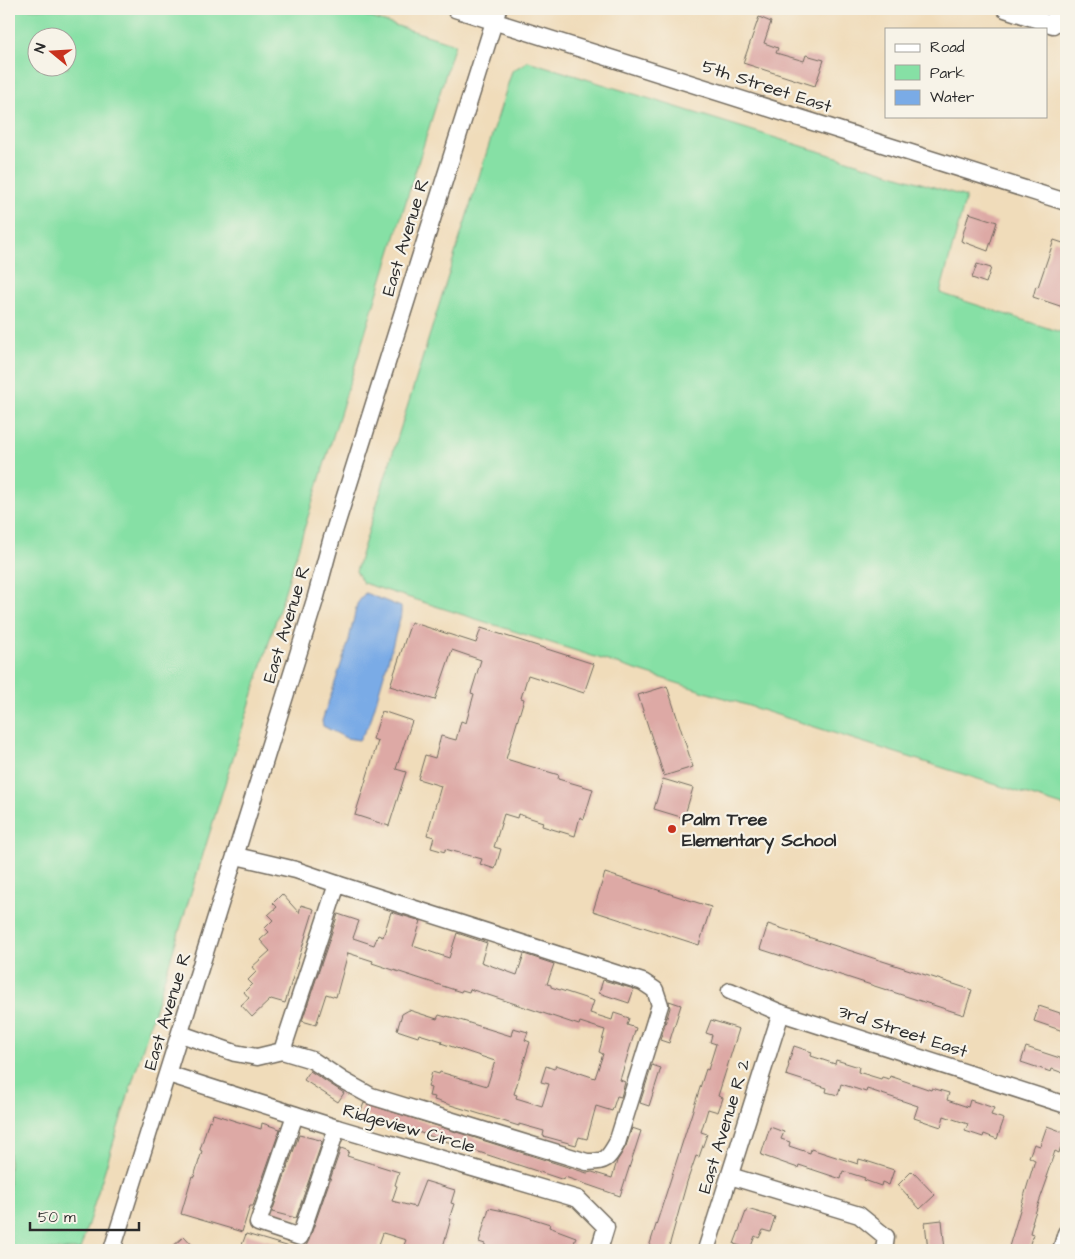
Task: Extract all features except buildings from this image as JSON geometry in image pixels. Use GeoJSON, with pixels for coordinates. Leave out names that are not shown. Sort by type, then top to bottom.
{"type":"FeatureCollection","features":[{"type":"Feature","properties":{"kind":"street","name":"5th Street East"},"geometry":{"type":"LineString","coordinates":[[456,9],[496,15],[1066,202]]}},
{"type":"Feature","properties":{"kind":"street"},"geometry":{"type":"LineString","coordinates":[[1013,10],[1053,25],[1058,9]]}},
{"type":"Feature","properties":{"kind":"street","name":"East Avenue R"},"geometry":{"type":"LineString","coordinates":[[112,1250],[181,1034],[312,609],[331,541],[496,15]]}},
{"type":"Feature","properties":{"kind":"street"},"geometry":{"type":"LineString","coordinates":[[181,1034],[235,1053],[257,1057],[282,1051],[312,1060],[370,1096],[587,1162],[601,1162],[611,1155],[617,1143],[660,1005],[655,990],[643,982],[296,870],[236,856]]}},
{"type":"Feature","properties":{"kind":"street"},"geometry":{"type":"LineString","coordinates":[[282,1051],[337,884]]}},
{"type":"Feature","properties":{"kind":"street","name":"3rd Street East"},"geometry":{"type":"LineString","coordinates":[[730,991],[781,1013],[1066,1105]]}},
{"type":"Feature","properties":{"kind":"street","name":"East Avenue R 2"},"geometry":{"type":"LineString","coordinates":[[706,1250],[781,1013]]}},
{"type":"Feature","properties":{"kind":"street","name":"Ridgeview Circle"},"geometry":{"type":"LineString","coordinates":[[168,1074],[337,1128],[578,1199],[606,1227],[599,1250]]}},
{"type":"Feature","properties":{"kind":"street"},"geometry":{"type":"LineString","coordinates":[[295,1115],[258,1223],[300,1238],[337,1128]]}},
{"type":"Feature","properties":{"kind":"street"},"geometry":{"type":"LineString","coordinates":[[730,1176],[859,1215],[885,1244]]}},
{"type":"Feature","properties":{"kind":"street"},"geometry":{"type":"LineString","coordinates":[[1061,1250],[1066,1233]]}},
{"type":"Feature","properties":{"kind":"green space"},"geometry":{"type":"Polygon","coordinates":[[[9,9],[343,9],[455,44],[80,1250],[9,1250],[9,9]]]}},
{"type":"Feature","properties":{"kind":"green space"},"geometry":{"type":"Polygon","coordinates":[[[528,61],[966,197],[940,293],[1066,334],[1066,807],[363,583],[356,571],[512,71],[528,61]]]}},
{"type":"Feature","properties":{"kind":"water"},"geometry":{"type":"Polygon","coordinates":[[[365,593],[401,607],[401,615],[370,723],[359,740],[346,738],[323,726],[322,721],[348,644],[357,604],[365,593]]]}},
{"type":"Feature","properties":{"kind":"place","name":"Palm Tree Elementary School"},"geometry":{"type":"Point","coordinates":[672,829]}}]}
